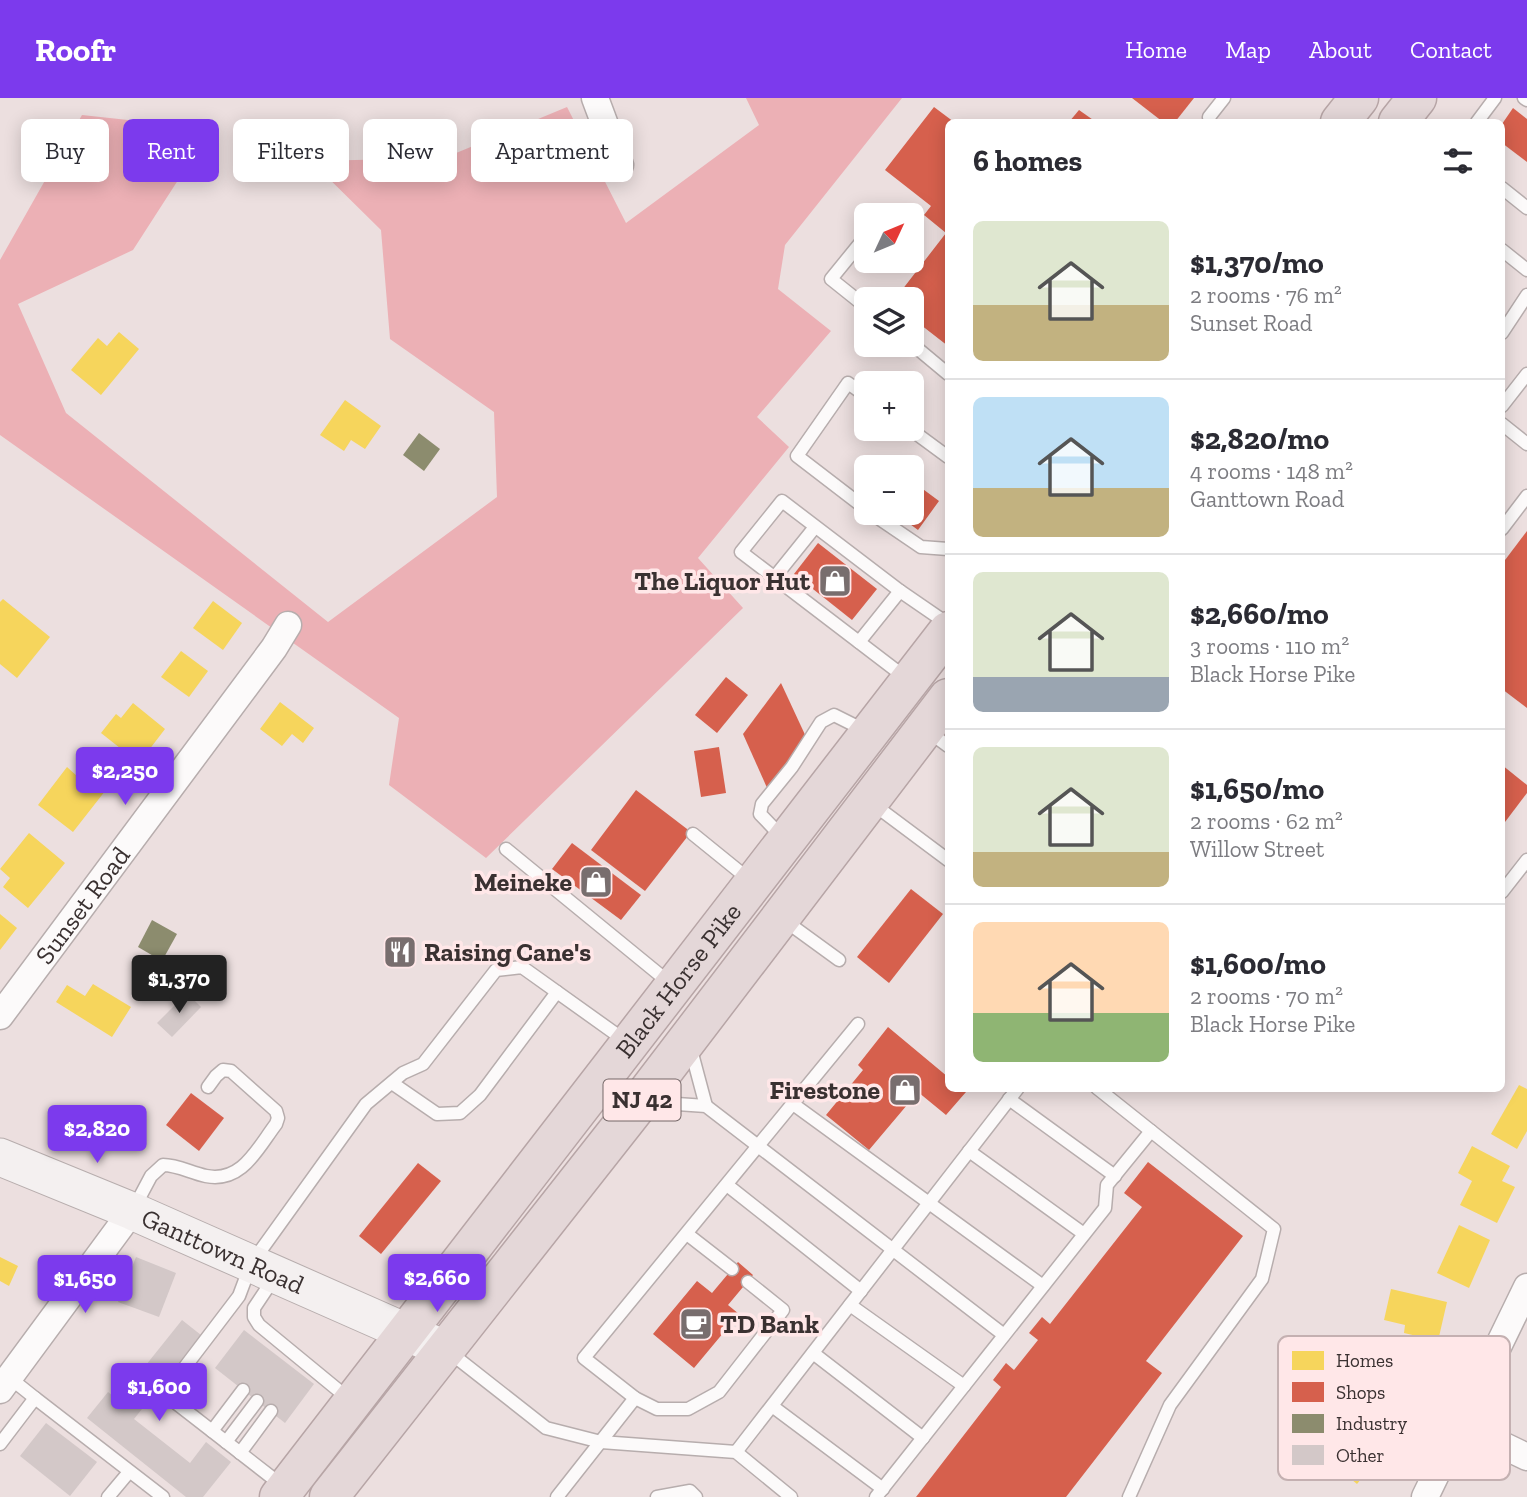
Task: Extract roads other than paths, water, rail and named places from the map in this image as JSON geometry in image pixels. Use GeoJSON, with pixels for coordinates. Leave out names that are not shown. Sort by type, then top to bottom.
{"type":"FeatureCollection","features":[{"type":"Feature","properties":{"kind":"highway"},"geometry":{"type":"LineString","coordinates":[[1342,119],[1359,98]]}},
{"type":"Feature","properties":{"kind":"highway"},"geometry":{"type":"LineString","coordinates":[[1400,119],[1417,98]]}},
{"type":"Feature","properties":{"kind":"highway","name":"Black Horse Pike"},"geometry":{"type":"LineString","coordinates":[[282,1493],[945,635]]}},
{"type":"Feature","properties":{"kind":"highway","name":"Black Horse Pike"},"geometry":{"type":"LineString","coordinates":[[328,1497],[640,1102],[870,801],[937,738],[945,709]]}},
{"type":"Feature","properties":{"kind":"street"},"geometry":{"type":"LineString","coordinates":[[595,98],[603,119]]}},
{"type":"Feature","properties":{"kind":"street","name":"Sunset Road"},"geometry":{"type":"LineString","coordinates":[[0,1016],[274,648],[288,625]]}},
{"type":"Feature","properties":{"kind":"street","name":"Ganttown Road"},"geometry":{"type":"LineString","coordinates":[[0,1157],[132,1211],[444,1349]]}},
{"type":"Feature","properties":{"kind":"street"},"geometry":{"type":"LineString","coordinates":[[5,1384],[132,1211]]}},
{"type":"Feature","properties":{"kind":"street"},"geometry":{"type":"LineString","coordinates":[[1503,1336],[1527,1287]]}},
{"type":"Feature","properties":{"kind":"street"},"geometry":{"type":"LineString","coordinates":[[1510,1449],[1527,1457]]}},
{"type":"Feature","properties":{"kind":"street"},"geometry":{"type":"LineString","coordinates":[[1425,1497],[1433,1480]]}},
{"type":"Feature","properties":{"kind":"lane"},"geometry":{"type":"LineString","coordinates":[[1209,119],[1224,98]]}},
{"type":"Feature","properties":{"kind":"lane"},"geometry":{"type":"LineString","coordinates":[[1479,119],[1495,98]]}},
{"type":"Feature","properties":{"kind":"lane"},"geometry":{"type":"LineString","coordinates":[[1505,190],[1527,208]]}},
{"type":"Feature","properties":{"kind":"lane"},"geometry":{"type":"LineString","coordinates":[[854,251],[831,279],[854,297]]}},
{"type":"Feature","properties":{"kind":"lane"},"geometry":{"type":"LineString","coordinates":[[1505,252],[1527,270]]}},
{"type":"Feature","properties":{"kind":"lane"},"geometry":{"type":"LineString","coordinates":[[1505,323],[1527,295]]}},
{"type":"Feature","properties":{"kind":"lane"},"geometry":{"type":"LineString","coordinates":[[924,354],[945,372]]}},
{"type":"Feature","properties":{"kind":"lane"},"geometry":{"type":"LineString","coordinates":[[1505,403],[1527,374]]}},
{"type":"Feature","properties":{"kind":"lane"},"geometry":{"type":"LineString","coordinates":[[854,387],[848,383],[797,456],[854,500]]}},
{"type":"Feature","properties":{"kind":"lane"},"geometry":{"type":"LineString","coordinates":[[1505,426],[1527,444]]}},
{"type":"Feature","properties":{"kind":"lane"},"geometry":{"type":"LineString","coordinates":[[924,439],[945,455]]}},
{"type":"Feature","properties":{"kind":"lane"},"geometry":{"type":"LineString","coordinates":[[1505,525],[1527,496]]}},
{"type":"Feature","properties":{"kind":"lane"},"geometry":{"type":"LineString","coordinates":[[910,681],[741,552],[782,502],[945,622]]}},
{"type":"Feature","properties":{"kind":"lane"},"geometry":{"type":"LineString","coordinates":[[889,525],[921,547],[945,549]]}},
{"type":"Feature","properties":{"kind":"lane"},"geometry":{"type":"LineString","coordinates":[[774,578],[815,527]]}},
{"type":"Feature","properties":{"kind":"lane"},"geometry":{"type":"LineString","coordinates":[[859,642],[900,591]]}},
{"type":"Feature","properties":{"kind":"lane"},"geometry":{"type":"LineString","coordinates":[[870,801],[945,858]]}},
{"type":"Feature","properties":{"kind":"lane"},"geometry":{"type":"LineString","coordinates":[[693,834],[754,883]]}},
{"type":"Feature","properties":{"kind":"lane"},"geometry":{"type":"LineString","coordinates":[[506,849],[674,987]]}},
{"type":"Feature","properties":{"kind":"lane"},"geometry":{"type":"LineString","coordinates":[[1505,888],[1527,860]]}},
{"type":"Feature","properties":{"kind":"lane"},"geometry":{"type":"LineString","coordinates":[[781,918],[839,960]]}},
{"type":"Feature","properties":{"kind":"lane"},"geometry":{"type":"LineString","coordinates":[[282,1493],[240,1453],[176,1403],[172,1395],[172,1384],[239,1296],[264,1270],[366,1104],[403,1073],[423,1064],[496,970],[522,967],[630,1044]]}},
{"type":"Feature","properties":{"kind":"lane"},"geometry":{"type":"LineString","coordinates":[[392,1083],[437,1114],[460,1112],[480,1096],[557,992]]}},
{"type":"Feature","properties":{"kind":"lane"},"geometry":{"type":"LineString","coordinates":[[748,1282],[783,1310],[719,1392],[688,1409],[657,1409],[635,1398],[584,1358],[858,1024]]}},
{"type":"Feature","properties":{"kind":"lane"},"geometry":{"type":"LineString","coordinates":[[689,1039],[706,1106]]}},
{"type":"Feature","properties":{"kind":"lane"},"geometry":{"type":"LineString","coordinates":[[132,1211],[151,1176],[163,1165],[217,1177],[235,1173],[243,1167],[276,1124],[276,1111],[231,1071],[223,1070],[208,1087]]}},
{"type":"Feature","properties":{"kind":"lane"},"geometry":{"type":"LineString","coordinates":[[1102,1092],[1274,1229],[1262,1279],[1170,1405],[1129,1497]]}},
{"type":"Feature","properties":{"kind":"lane"},"geometry":{"type":"LineString","coordinates":[[736,1452],[1013,1094],[1115,1176]]}},
{"type":"Feature","properties":{"kind":"lane"},"geometry":{"type":"LineString","coordinates":[[640,1102],[706,1106],[1004,1335]]}},
{"type":"Feature","properties":{"kind":"lane"},"geometry":{"type":"LineString","coordinates":[[793,1104],[1044,1286]]}},
{"type":"Feature","properties":{"kind":"lane"},"geometry":{"type":"LineString","coordinates":[[772,1406],[880,1493],[1105,1208],[1107,1185],[1151,1131]]}},
{"type":"Feature","properties":{"kind":"lane"},"geometry":{"type":"LineString","coordinates":[[969,1151],[1084,1234]]}},
{"type":"Feature","properties":{"kind":"lane"},"geometry":{"type":"LineString","coordinates":[[727,1185],[861,1291]]}},
{"type":"Feature","properties":{"kind":"lane"},"geometry":{"type":"LineString","coordinates":[[687,1234],[732,1269]]}},
{"type":"Feature","properties":{"kind":"lane"},"geometry":{"type":"LineString","coordinates":[[264,1270],[254,1308],[254,1317],[259,1325],[289,1357],[353,1403]]}},
{"type":"Feature","properties":{"kind":"lane"},"geometry":{"type":"LineString","coordinates":[[850,1305],[964,1386]]}},
{"type":"Feature","properties":{"kind":"lane"},"geometry":{"type":"LineString","coordinates":[[444,1349],[546,1428],[601,1442],[736,1452],[791,1497]]}},
{"type":"Feature","properties":{"kind":"lane"},"geometry":{"type":"LineString","coordinates":[[813,1353],[923,1438]]}},
{"type":"Feature","properties":{"kind":"lane"},"geometry":{"type":"LineString","coordinates":[[5,1384],[35,1398],[163,1497]]}},
{"type":"Feature","properties":{"kind":"lane"},"geometry":{"type":"LineString","coordinates":[[212,1431],[243,1390]]}},
{"type":"Feature","properties":{"kind":"lane"},"geometry":{"type":"LineString","coordinates":[[0,1444],[35,1398]]}},
{"type":"Feature","properties":{"kind":"lane"},"geometry":{"type":"LineString","coordinates":[[564,1494],[635,1398]]}},
{"type":"Feature","properties":{"kind":"lane"},"geometry":{"type":"LineString","coordinates":[[226,1442],[257,1401]]}},
{"type":"Feature","properties":{"kind":"lane"},"geometry":{"type":"LineString","coordinates":[[240,1453],[271,1412]]}},
{"type":"Feature","properties":{"kind":"lane"},"geometry":{"type":"LineString","coordinates":[[108,1497],[128,1472]]}},
{"type":"Feature","properties":{"kind":"lane"},"geometry":{"type":"LineString","coordinates":[[657,1497],[690,1492],[696,1497]]}},
{"type":"Feature","properties":{"kind":"place","name":"The Liquor Hut"},"geometry":{"type":"Point","coordinates":[835,581]}},
{"type":"Feature","properties":{"kind":"place","name":"Meineke"},"geometry":{"type":"Point","coordinates":[596,882]}},
{"type":"Feature","properties":{"kind":"place","name":"Raising Cane's"},"geometry":{"type":"Point","coordinates":[400,952]}},
{"type":"Feature","properties":{"kind":"place","name":"Firestone"},"geometry":{"type":"Point","coordinates":[905,1090]}},
{"type":"Feature","properties":{"kind":"place","name":"TD Bank"},"geometry":{"type":"Point","coordinates":[696,1324]}}]}
